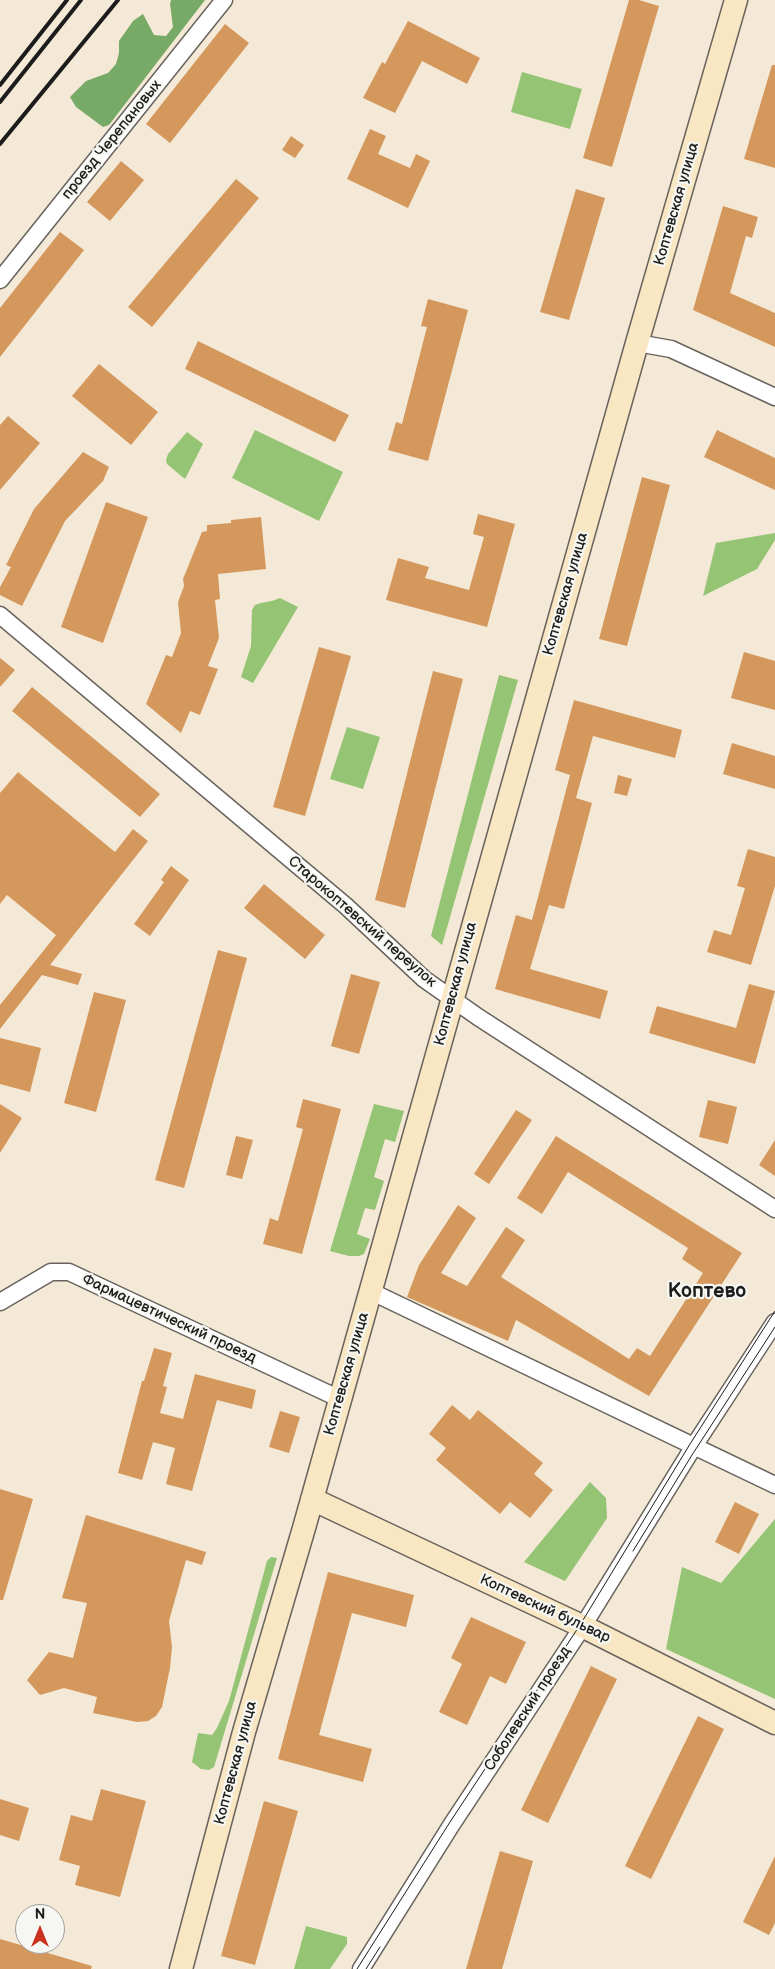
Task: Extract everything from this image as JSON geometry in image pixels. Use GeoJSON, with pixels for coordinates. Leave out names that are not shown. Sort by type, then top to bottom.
{"type":"FeatureCollection","features":[{"type":"Feature","properties":{"kind":"street","name":"проезд Черепановых"},"geometry":{"type":"LineString","coordinates":[[0,280],[224,0]]}},
{"type":"Feature","properties":{"kind":"street","name":"Коптевская улица"},"geometry":{"type":"LineString","coordinates":[[181,1969],[244,1732],[312,1499],[636,343],[736,0]]}},
{"type":"Feature","properties":{"kind":"street"},"geometry":{"type":"LineString","coordinates":[[636,343],[671,349],[775,397]]}},
{"type":"Feature","properties":{"kind":"street","name":"Старокоптевский переулок"},"geometry":{"type":"LineString","coordinates":[[0,614],[346,906],[424,979],[775,1209]]}},
{"type":"Feature","properties":{"kind":"street","name":"Фармацевтический проезд"},"geometry":{"type":"LineString","coordinates":[[0,1302],[51,1272],[69,1272],[340,1399]]}},
{"type":"Feature","properties":{"kind":"street"},"geometry":{"type":"LineString","coordinates":[[370,1291],[775,1485]]}},
{"type":"Feature","properties":{"kind":"street","name":"Соболевский проезд"},"geometry":{"type":"LineString","coordinates":[[361,1969],[452,1824],[582,1626],[694,1446],[775,1322]]}},
{"type":"Feature","properties":{"kind":"street","name":"Коптевский бульвар"},"geometry":{"type":"LineString","coordinates":[[312,1499],[582,1626],[775,1723]]}},
{"type":"Feature","properties":{"kind":"green space"},"geometry":{"type":"Polygon","coordinates":[[[171,0],[205,0],[109,125],[103,127],[76,107],[70,97],[86,81],[108,73],[116,64],[119,53],[119,41],[133,21],[143,14],[154,35],[166,36],[173,27],[171,0]]]}},
{"type":"Feature","properties":{"kind":"green space"},"geometry":{"type":"Polygon","coordinates":[[[522,72],[582,89],[570,129],[511,112],[522,72]]]}},
{"type":"Feature","properties":{"kind":"green space"},"geometry":{"type":"Polygon","coordinates":[[[255,430],[343,472],[319,521],[232,478],[255,430]]]}},
{"type":"Feature","properties":{"kind":"green space"},"geometry":{"type":"Polygon","coordinates":[[[187,432],[203,444],[185,479],[167,464],[166,460],[168,454],[187,432]]]}},
{"type":"Feature","properties":{"kind":"green space"},"geometry":{"type":"Polygon","coordinates":[[[775,533],[775,540],[757,569],[703,596],[716,543],[775,533]]]}},
{"type":"Feature","properties":{"kind":"green space"},"geometry":{"type":"Polygon","coordinates":[[[280,598],[298,607],[253,683],[241,677],[251,646],[252,610],[255,605],[280,598]]]}},
{"type":"Feature","properties":{"kind":"green space"},"geometry":{"type":"Polygon","coordinates":[[[499,675],[518,680],[442,945],[431,936],[499,675]]]}},
{"type":"Feature","properties":{"kind":"green space"},"geometry":{"type":"Polygon","coordinates":[[[347,727],[380,737],[363,789],[330,779],[347,727]]]}},
{"type":"Feature","properties":{"kind":"green space"},"geometry":{"type":"Polygon","coordinates":[[[374,1104],[404,1111],[395,1142],[385,1139],[374,1177],[384,1181],[375,1210],[365,1208],[357,1234],[370,1239],[364,1254],[349,1256],[330,1251],[374,1104]]]}},
{"type":"Feature","properties":{"kind":"green space"},"geometry":{"type":"Polygon","coordinates":[[[590,1482],[606,1498],[607,1518],[565,1581],[524,1562],[590,1482]]]}},
{"type":"Feature","properties":{"kind":"green space"},"geometry":{"type":"Polygon","coordinates":[[[775,1519],[775,1699],[666,1649],[682,1567],[721,1583],[775,1519]]]}},
{"type":"Feature","properties":{"kind":"green space"},"geometry":{"type":"Polygon","coordinates":[[[271,1557],[277,1558],[214,1767],[209,1770],[201,1769],[192,1762],[198,1733],[212,1735],[229,1701],[267,1561],[271,1557]]]}},
{"type":"Feature","properties":{"kind":"green space"},"geometry":{"type":"Polygon","coordinates":[[[306,1926],[347,1937],[347,1944],[330,1969],[294,1969],[306,1926]]]}},
{"type":"Feature","properties":{"kind":"building"},"geometry":{"type":"Polygon","coordinates":[[[629,0],[639,0],[659,6],[612,167],[583,158],[629,0]]]}},
{"type":"Feature","properties":{"kind":"building"},"geometry":{"type":"Polygon","coordinates":[[[408,21],[480,58],[467,84],[422,61],[395,113],[363,98],[382,62],[385,64],[408,21]]]}},
{"type":"Feature","properties":{"kind":"building"},"geometry":{"type":"Polygon","coordinates":[[[225,24],[249,43],[170,143],[146,124],[225,24]]]}},
{"type":"Feature","properties":{"kind":"building"},"geometry":{"type":"Polygon","coordinates":[[[772,65],[775,65],[775,168],[744,159],[772,65]]]}},
{"type":"Feature","properties":{"kind":"building"},"geometry":{"type":"Polygon","coordinates":[[[370,129],[386,136],[378,154],[410,168],[416,154],[430,161],[408,208],[347,179],[370,129]]]}},
{"type":"Feature","properties":{"kind":"building"},"geometry":{"type":"Polygon","coordinates":[[[291,136],[304,145],[295,158],[282,150],[291,136]]]}},
{"type":"Feature","properties":{"kind":"building"},"geometry":{"type":"Polygon","coordinates":[[[121,161],[144,180],[110,221],[87,202],[121,161]]]}},
{"type":"Feature","properties":{"kind":"building"},"geometry":{"type":"Polygon","coordinates":[[[236,179],[259,198],[152,327],[128,307],[236,179]]]}},
{"type":"Feature","properties":{"kind":"building"},"geometry":{"type":"Polygon","coordinates":[[[576,189],[605,198],[569,320],[540,312],[576,189]]]}},
{"type":"Feature","properties":{"kind":"building"},"geometry":{"type":"Polygon","coordinates":[[[723,206],[758,217],[752,238],[746,236],[730,293],[775,313],[775,347],[693,310],[723,206]]]}},
{"type":"Feature","properties":{"kind":"building"},"geometry":{"type":"Polygon","coordinates":[[[60,232],[84,250],[0,357],[0,308],[60,232]]]}},
{"type":"Feature","properties":{"kind":"building"},"geometry":{"type":"Polygon","coordinates":[[[428,299],[468,310],[428,461],[388,450],[396,422],[402,424],[427,327],[421,326],[428,299]]]}},
{"type":"Feature","properties":{"kind":"building"},"geometry":{"type":"Polygon","coordinates":[[[198,341],[349,415],[335,442],[185,369],[198,341]]]}},
{"type":"Feature","properties":{"kind":"building"},"geometry":{"type":"Polygon","coordinates":[[[99,364],[158,412],[131,445],[72,396],[99,364]]]}},
{"type":"Feature","properties":{"kind":"building"},"geometry":{"type":"Polygon","coordinates":[[[8,416],[40,443],[0,490],[0,425],[8,416]]]}},
{"type":"Feature","properties":{"kind":"building"},"geometry":{"type":"Polygon","coordinates":[[[717,430],[775,458],[775,490],[704,457],[717,430]]]}},
{"type":"Feature","properties":{"kind":"building"},"geometry":{"type":"Polygon","coordinates":[[[83,452],[109,467],[103,481],[65,521],[22,606],[0,595],[0,587],[11,567],[6,565],[34,509],[83,452]]]}},
{"type":"Feature","properties":{"kind":"building"},"geometry":{"type":"Polygon","coordinates":[[[642,477],[670,485],[627,646],[599,639],[642,477]]]}},
{"type":"Feature","properties":{"kind":"building"},"geometry":{"type":"Polygon","coordinates":[[[106,502],[148,517],[103,643],[61,627],[106,502]]]}},
{"type":"Feature","properties":{"kind":"building"},"geometry":{"type":"Polygon","coordinates":[[[478,514],[515,524],[487,627],[386,600],[398,558],[429,567],[425,578],[469,590],[484,537],[473,534],[478,514]]]}},
{"type":"Feature","properties":{"kind":"building"},"geometry":{"type":"Polygon","coordinates":[[[261,517],[266,569],[218,574],[220,599],[215,600],[219,638],[208,666],[218,669],[200,715],[190,711],[181,733],[146,704],[166,655],[172,657],[181,633],[178,602],[184,586],[183,579],[202,532],[207,531],[207,525],[231,523],[231,520],[261,517]]]}},
{"type":"Feature","properties":{"kind":"building"},"geometry":{"type":"Polygon","coordinates":[[[319,647],[351,656],[305,816],[273,807],[319,647]]]}},
{"type":"Feature","properties":{"kind":"building"},"geometry":{"type":"Polygon","coordinates":[[[744,652],[775,661],[775,710],[731,698],[744,652]]]}},
{"type":"Feature","properties":{"kind":"building"},"geometry":{"type":"Polygon","coordinates":[[[0,658],[15,670],[0,687],[0,658]]]}},
{"type":"Feature","properties":{"kind":"building"},"geometry":{"type":"Polygon","coordinates":[[[433,671],[463,679],[405,908],[375,900],[433,671]]]}},
{"type":"Feature","properties":{"kind":"building"},"geometry":{"type":"Polygon","coordinates":[[[32,687],[160,794],[140,817],[12,711],[32,687]]]}},
{"type":"Feature","properties":{"kind":"building"},"geometry":{"type":"Polygon","coordinates":[[[574,700],[682,730],[675,758],[593,736],[576,798],[592,803],[564,909],[549,905],[530,969],[608,991],[600,1019],[495,989],[516,915],[532,920],[570,775],[555,770],[574,700]]]}},
{"type":"Feature","properties":{"kind":"building"},"geometry":{"type":"Polygon","coordinates":[[[732,743],[775,756],[775,789],[723,774],[732,743]]]}},
{"type":"Feature","properties":{"kind":"building"},"geometry":{"type":"Polygon","coordinates":[[[18,772],[115,852],[133,829],[148,841],[50,965],[82,974],[78,985],[42,975],[0,1029],[0,1005],[56,935],[7,895],[0,904],[0,793],[18,772]]]}},
{"type":"Feature","properties":{"kind":"building"},"geometry":{"type":"Polygon","coordinates":[[[618,775],[632,779],[627,796],[614,793],[618,775]]]}},
{"type":"Feature","properties":{"kind":"building"},"geometry":{"type":"Polygon","coordinates":[[[748,849],[775,857],[775,886],[751,965],[707,952],[714,930],[731,935],[745,888],[737,886],[748,849]]]}},
{"type":"Feature","properties":{"kind":"building"},"geometry":{"type":"Polygon","coordinates":[[[171,866],[189,880],[150,936],[134,924],[164,882],[161,880],[171,866]]]}},
{"type":"Feature","properties":{"kind":"building"},"geometry":{"type":"Polygon","coordinates":[[[264,884],[325,935],[305,959],[244,908],[264,884]]]}},
{"type":"Feature","properties":{"kind":"building"},"geometry":{"type":"Polygon","coordinates":[[[218,950],[247,958],[184,1188],[155,1180],[218,950]]]}},
{"type":"Feature","properties":{"kind":"building"},"geometry":{"type":"Polygon","coordinates":[[[351,974],[380,982],[359,1054],[331,1046],[351,974]]]}},
{"type":"Feature","properties":{"kind":"building"},"geometry":{"type":"Polygon","coordinates":[[[749,984],[775,991],[755,1064],[649,1033],[657,1006],[736,1028],[749,984]]]}},
{"type":"Feature","properties":{"kind":"building"},"geometry":{"type":"Polygon","coordinates":[[[94,992],[126,1000],[96,1112],[64,1103],[94,992]]]}},
{"type":"Feature","properties":{"kind":"building"},"geometry":{"type":"Polygon","coordinates":[[[0,1038],[41,1048],[30,1092],[0,1084],[0,1038]]]}},
{"type":"Feature","properties":{"kind":"building"},"geometry":{"type":"Polygon","coordinates":[[[303,1099],[341,1109],[302,1254],[263,1244],[270,1218],[278,1221],[303,1129],[296,1127],[303,1099]]]}},
{"type":"Feature","properties":{"kind":"building"},"geometry":{"type":"Polygon","coordinates":[[[708,1100],[737,1107],[728,1144],[699,1137],[708,1100]]]}},
{"type":"Feature","properties":{"kind":"building"},"geometry":{"type":"Polygon","coordinates":[[[0,1104],[22,1118],[0,1153],[0,1104]]]}},
{"type":"Feature","properties":{"kind":"building"},"geometry":{"type":"Polygon","coordinates":[[[516,1110],[532,1120],[489,1184],[474,1174],[516,1110]]]}},
{"type":"Feature","properties":{"kind":"building"},"geometry":{"type":"Polygon","coordinates":[[[236,1136],[253,1140],[242,1179],[226,1175],[236,1136]]]}},
{"type":"Feature","properties":{"kind":"building"},"geometry":{"type":"Polygon","coordinates":[[[556,1136],[742,1253],[649,1396],[516,1320],[508,1341],[407,1297],[419,1265],[458,1205],[476,1218],[441,1273],[467,1286],[506,1227],[525,1240],[501,1277],[629,1359],[637,1348],[650,1356],[703,1273],[682,1259],[688,1248],[568,1172],[542,1214],[517,1198],[556,1136]]]}},
{"type":"Feature","properties":{"kind":"building"},"geometry":{"type":"Polygon","coordinates":[[[775,1140],[775,1176],[759,1165],[775,1140]]]}},
{"type":"Feature","properties":{"kind":"building"},"geometry":{"type":"Polygon","coordinates":[[[154,1348],[172,1353],[163,1386],[167,1387],[160,1413],[183,1419],[195,1374],[256,1390],[252,1409],[217,1400],[192,1491],[166,1484],[175,1448],[153,1442],[142,1480],[118,1473],[142,1381],[144,1381],[154,1348]]]}},
{"type":"Feature","properties":{"kind":"building"},"geometry":{"type":"Polygon","coordinates":[[[452,1405],[470,1420],[478,1410],[543,1463],[534,1474],[553,1490],[530,1518],[510,1502],[500,1514],[436,1460],[446,1448],[429,1434],[452,1405]]]}},
{"type":"Feature","properties":{"kind":"building"},"geometry":{"type":"Polygon","coordinates":[[[280,1411],[300,1417],[289,1453],[269,1447],[280,1411]]]}},
{"type":"Feature","properties":{"kind":"building"},"geometry":{"type":"Polygon","coordinates":[[[0,1489],[33,1499],[3,1600],[0,1600],[0,1489]]]}},
{"type":"Feature","properties":{"kind":"building"},"geometry":{"type":"Polygon","coordinates":[[[735,1502],[759,1514],[739,1554],[715,1542],[735,1502]]]}},
{"type":"Feature","properties":{"kind":"building"},"geometry":{"type":"Polygon","coordinates":[[[86,1515],[206,1552],[202,1565],[186,1560],[169,1621],[172,1647],[162,1707],[156,1716],[148,1721],[137,1722],[93,1713],[97,1697],[64,1688],[40,1695],[27,1680],[49,1652],[73,1658],[87,1603],[62,1598],[86,1515]]]}},
{"type":"Feature","properties":{"kind":"building"},"geometry":{"type":"Polygon","coordinates":[[[328,1572],[414,1595],[406,1627],[352,1613],[319,1735],[372,1749],[363,1782],[278,1759],[328,1572]]]}},
{"type":"Feature","properties":{"kind":"building"},"geometry":{"type":"Polygon","coordinates":[[[471,1617],[526,1642],[506,1684],[490,1676],[467,1725],[439,1712],[462,1664],[451,1658],[471,1617]]]}},
{"type":"Feature","properties":{"kind":"building"},"geometry":{"type":"Polygon","coordinates":[[[591,1666],[617,1679],[548,1823],[521,1810],[591,1666]]]}},
{"type":"Feature","properties":{"kind":"building"},"geometry":{"type":"Polygon","coordinates":[[[698,1716],[724,1729],[651,1879],[625,1866],[698,1716]]]}},
{"type":"Feature","properties":{"kind":"building"},"geometry":{"type":"Polygon","coordinates":[[[101,1789],[146,1801],[120,1897],[75,1885],[80,1866],[59,1860],[71,1815],[92,1821],[101,1789]]]}},
{"type":"Feature","properties":{"kind":"building"},"geometry":{"type":"Polygon","coordinates":[[[0,1799],[29,1808],[19,1841],[0,1835],[0,1799]]]}},
{"type":"Feature","properties":{"kind":"building"},"geometry":{"type":"Polygon","coordinates":[[[264,1801],[298,1811],[255,1965],[221,1956],[264,1801]]]}},
{"type":"Feature","properties":{"kind":"building"},"geometry":{"type":"Polygon","coordinates":[[[500,1851],[533,1861],[502,1969],[466,1969],[500,1851]]]}},
{"type":"Feature","properties":{"kind":"building"},"geometry":{"type":"Polygon","coordinates":[[[775,1856],[775,1923],[769,1935],[743,1922],[775,1856]]]}},
{"type":"Feature","properties":{"kind":"building"},"geometry":{"type":"Polygon","coordinates":[[[0,1939],[15,1943],[15,1954],[51,1954],[92,1966],[91,1969],[0,1969],[0,1939]]]}},
{"type":"Feature","properties":{"kind":"tram line"},"geometry":{"type":"LineString","coordinates":[[357,1969],[450,1822],[580,1625],[690,1444],[775,1311]]}},
{"type":"Feature","properties":{"kind":"tram line"},"geometry":{"type":"LineString","coordinates":[[633,1551],[692,1455],[775,1327]]}},
{"type":"Feature","properties":{"kind":"tram line"},"geometry":{"type":"LineString","coordinates":[[366,1969],[380,1947]]}},
{"type":"Feature","properties":{"kind":"railway"},"geometry":{"type":"LineString","coordinates":[[0,85],[67,0]]}},
{"type":"Feature","properties":{"kind":"railway"},"geometry":{"type":"LineString","coordinates":[[0,102],[81,0]]}},
{"type":"Feature","properties":{"kind":"railway"},"geometry":{"type":"LineString","coordinates":[[0,144],[118,0]]}},
{"type":"Feature","properties":{"kind":"district","name":"Коптево"},"geometry":{"type":"Point","coordinates":[707,1292]}}]}
